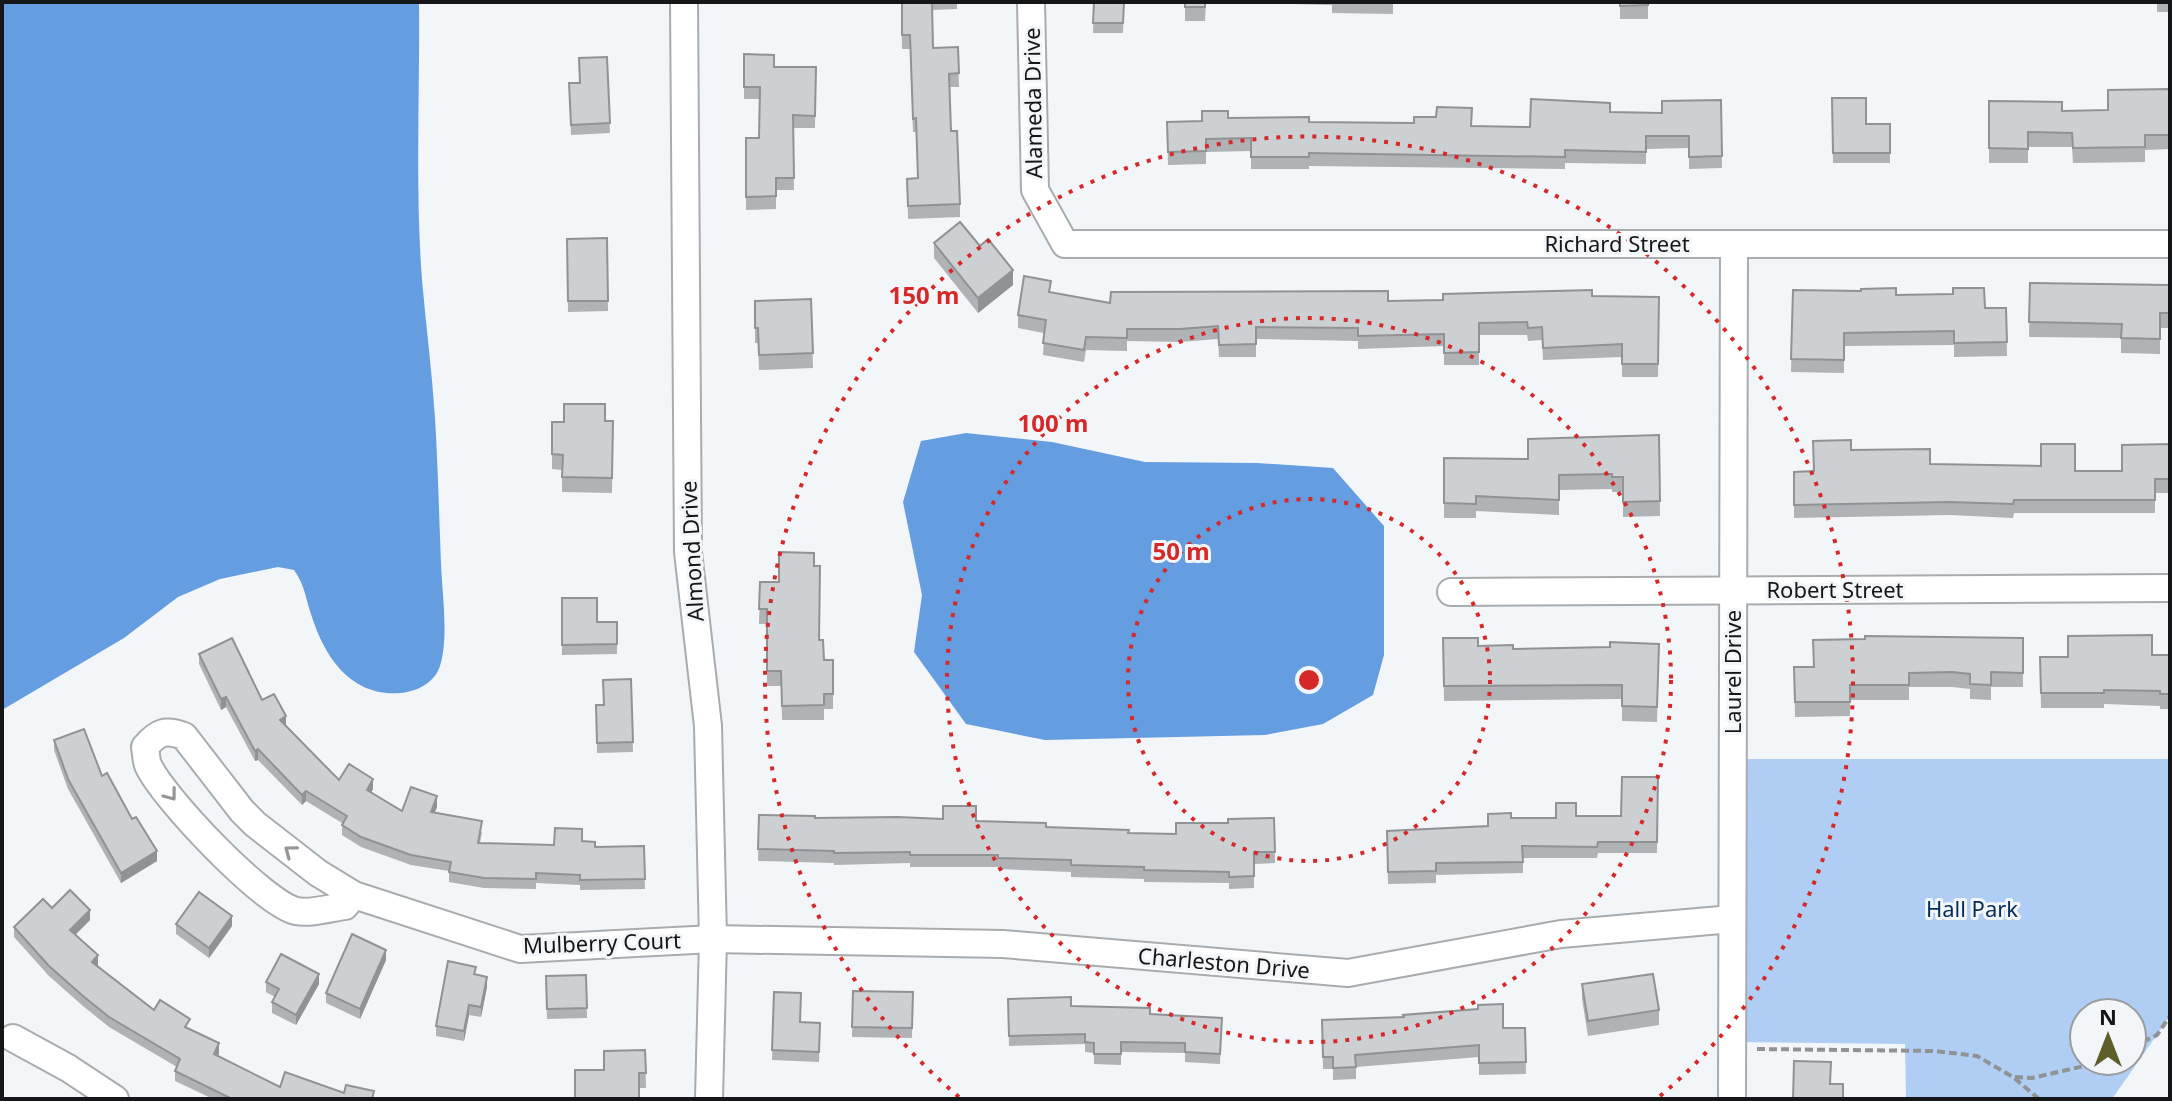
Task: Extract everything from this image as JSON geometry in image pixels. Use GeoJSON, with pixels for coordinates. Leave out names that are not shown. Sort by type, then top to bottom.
{"type":"FeatureCollection","features":[{"type":"Feature","properties":{"kind":"street","name":"Almond Drive"},"geometry":{"type":"LineString","coordinates":[[684,2],[688,552],[708,726],[713,939],[709,1099]]}},
{"type":"Feature","properties":{"kind":"street","name":"Alameda Drive"},"geometry":{"type":"LineString","coordinates":[[1031,2],[1035,190],[1065,244]]}},
{"type":"Feature","properties":{"kind":"street","name":"Richard Street"},"geometry":{"type":"LineString","coordinates":[[1065,244],[2170,244]]}},
{"type":"Feature","properties":{"kind":"street","name":"Laurel Drive"},"geometry":{"type":"LineString","coordinates":[[1732,1099],[1734,244]]}},
{"type":"Feature","properties":{"kind":"street","name":"Robert Street"},"geometry":{"type":"LineString","coordinates":[[1451,592],[2170,588]]}},
{"type":"Feature","properties":{"kind":"street","name":"Mulberry Court"},"geometry":{"type":"LineString","coordinates":[[354,895],[345,906],[318,910],[298,911],[276,899],[248,879],[201,832],[148,765],[145,747],[157,733],[170,731],[184,736],[255,824],[318,873],[354,895],[520,949],[713,939]]}},
{"type":"Feature","properties":{"kind":"street","name":"Charleston Drive"},"geometry":{"type":"LineString","coordinates":[[713,939],[1003,944],[1348,973],[1561,934],[1732,919]]}},
{"type":"Feature","properties":{"kind":"street"},"geometry":{"type":"LineString","coordinates":[[13,1038],[68,1068],[115,1099]]}},
{"type":"Feature","properties":{"kind":"path"},"geometry":{"type":"LineString","coordinates":[[2148,1039],[2157,1035],[2170,1016]]}},
{"type":"Feature","properties":{"kind":"path"},"geometry":{"type":"LineString","coordinates":[[1754,1049],[1935,1051],[1977,1056],[2013,1077],[2039,1099]]}},
{"type":"Feature","properties":{"kind":"path"},"geometry":{"type":"LineString","coordinates":[[2013,1077],[2032,1078],[2068,1070]]}},
{"type":"Feature","properties":{"kind":"green space","name":"Hall Park"},"geometry":{"type":"Polygon","coordinates":[[[1733,759],[2170,759],[2170,1016],[2148,1047],[2148,997],[2068,997],[2068,1077],[2127,1077],[2112,1099],[1906,1099],[1905,1044],[1732,1042],[1733,759]]]}},
{"type":"Feature","properties":{"kind":"water"},"geometry":{"type":"Polygon","coordinates":[[[2,2],[419,2],[420,245],[435,418],[445,629],[440,666],[427,684],[406,692],[383,693],[352,680],[336,665],[324,646],[303,586],[294,570],[278,567],[220,579],[178,597],[124,638],[2,710],[2,2]]]}},
{"type":"Feature","properties":{"kind":"water"},"geometry":{"type":"Polygon","coordinates":[[[966,433],[1052,442],[1145,462],[1257,463],[1333,468],[1384,526],[1384,655],[1373,695],[1323,724],[1265,735],[1045,740],[966,724],[914,652],[922,595],[903,502],[921,441],[966,433]]]}},
{"type":"Feature","properties":{"kind":"building"},"geometry":{"type":"Polygon","coordinates":[[[902,2],[932,2],[933,48],[958,47],[959,73],[949,74],[951,131],[957,131],[960,204],[908,206],[907,179],[918,178],[910,35],[902,35],[902,2]]]}},
{"type":"Feature","properties":{"kind":"building"},"geometry":{"type":"Polygon","coordinates":[[[1094,2],[1124,2],[1123,23],[1093,23],[1094,2]]]}},
{"type":"Feature","properties":{"kind":"building"},"geometry":{"type":"Polygon","coordinates":[[[1185,2],[1205,2],[1205,7],[1185,7],[1185,2]]]}},
{"type":"Feature","properties":{"kind":"building"},"geometry":{"type":"Polygon","coordinates":[[[1620,2],[1648,2],[1648,5],[1620,6],[1620,2]]]}},
{"type":"Feature","properties":{"kind":"building"},"geometry":{"type":"Polygon","coordinates":[[[744,54],[774,55],[774,67],[816,67],[815,116],[793,115],[794,178],[776,178],[776,196],[746,197],[746,138],[759,138],[760,87],[744,87],[744,54]]]}},
{"type":"Feature","properties":{"kind":"building"},"geometry":{"type":"Polygon","coordinates":[[[607,57],[610,123],[571,125],[569,83],[580,83],[579,58],[607,57]]]}},
{"type":"Feature","properties":{"kind":"building"},"geometry":{"type":"Polygon","coordinates":[[[2170,89],[2170,135],[2145,135],[2145,147],[2073,148],[2072,133],[2028,132],[2028,149],[1989,148],[1989,101],[2062,102],[2062,111],[2108,110],[2108,90],[2170,89]]]}},
{"type":"Feature","properties":{"kind":"building"},"geometry":{"type":"Polygon","coordinates":[[[1832,98],[1866,98],[1866,124],[1890,124],[1890,153],[1833,153],[1832,98]]]}},
{"type":"Feature","properties":{"kind":"building"},"geometry":{"type":"Polygon","coordinates":[[[1531,99],[1610,103],[1610,112],[1662,113],[1662,101],[1721,100],[1722,156],[1689,157],[1689,136],[1646,136],[1646,152],[1565,150],[1565,157],[1309,153],[1309,157],[1251,157],[1251,138],[1206,139],[1206,151],[1168,152],[1167,122],[1202,121],[1202,111],[1228,111],[1228,118],[1309,117],[1309,122],[1414,123],[1414,117],[1436,117],[1437,107],[1472,108],[1471,126],[1530,127],[1531,99]]]}},
{"type":"Feature","properties":{"kind":"building"},"geometry":{"type":"Polygon","coordinates":[[[960,222],[980,246],[988,239],[1013,270],[978,298],[934,243],[960,222]]]}},
{"type":"Feature","properties":{"kind":"building"},"geometry":{"type":"Polygon","coordinates":[[[607,238],[608,301],[568,301],[567,239],[607,238]]]}},
{"type":"Feature","properties":{"kind":"building"},"geometry":{"type":"Polygon","coordinates":[[[1024,276],[1051,281],[1049,292],[1110,303],[1111,292],[1388,291],[1388,301],[1443,300],[1443,294],[1592,290],[1592,296],[1659,297],[1658,364],[1622,364],[1622,344],[1543,348],[1542,327],[1528,328],[1527,322],[1479,323],[1479,352],[1444,353],[1444,334],[1358,336],[1358,328],[1256,327],[1256,344],[1219,345],[1218,326],[1127,329],[1127,338],[1086,337],[1084,350],[1043,343],[1046,320],[1018,315],[1024,276]]]}},
{"type":"Feature","properties":{"kind":"building"},"geometry":{"type":"Polygon","coordinates":[[[2030,283],[2170,285],[2170,313],[2160,313],[2160,339],[2121,338],[2122,324],[2029,322],[2030,283]]]}},
{"type":"Feature","properties":{"kind":"building"},"geometry":{"type":"Polygon","coordinates":[[[1896,288],[1896,295],[1953,294],[1953,288],[1984,288],[1985,308],[2006,308],[2007,342],[1954,343],[1954,331],[1844,333],[1844,360],[1791,359],[1793,290],[1896,288]]]}},
{"type":"Feature","properties":{"kind":"building"},"geometry":{"type":"Polygon","coordinates":[[[811,299],[813,353],[759,355],[755,301],[811,299]]]}},
{"type":"Feature","properties":{"kind":"building"},"geometry":{"type":"Polygon","coordinates":[[[564,404],[605,404],[605,421],[613,421],[612,478],[562,477],[563,455],[552,454],[552,422],[564,422],[564,404]]]}},
{"type":"Feature","properties":{"kind":"building"},"geometry":{"type":"Polygon","coordinates":[[[1659,435],[1660,501],[1623,502],[1623,477],[1612,477],[1612,474],[1559,475],[1559,500],[1476,496],[1476,504],[1444,503],[1444,458],[1528,459],[1528,439],[1659,435]]]}},
{"type":"Feature","properties":{"kind":"building"},"geometry":{"type":"Polygon","coordinates":[[[1851,440],[1851,450],[1930,449],[1930,464],[2041,466],[2041,444],[2075,444],[2075,471],[2122,471],[2122,445],[2170,444],[2170,479],[2155,479],[2155,500],[1794,505],[1794,472],[1814,471],[1813,441],[1851,440]]]}},
{"type":"Feature","properties":{"kind":"building"},"geometry":{"type":"Polygon","coordinates":[[[779,552],[814,553],[814,566],[820,566],[819,640],[823,640],[824,660],[833,660],[833,694],[824,694],[824,705],[782,706],[781,671],[767,671],[767,609],[759,609],[760,582],[779,582],[779,552]]]}},
{"type":"Feature","properties":{"kind":"building"},"geometry":{"type":"Polygon","coordinates":[[[562,598],[597,598],[597,622],[617,622],[617,644],[562,645],[562,598]]]}},
{"type":"Feature","properties":{"kind":"building"},"geometry":{"type":"Polygon","coordinates":[[[2152,635],[2152,655],[2170,655],[2170,694],[2104,690],[2104,693],[2041,693],[2040,657],[2068,657],[2068,636],[2152,635]]]}},
{"type":"Feature","properties":{"kind":"building"},"geometry":{"type":"Polygon","coordinates":[[[1865,636],[2023,638],[2023,673],[1991,672],[1991,685],[1970,684],[1970,674],[1909,673],[1909,685],[1850,685],[1850,702],[1795,702],[1794,667],[1814,667],[1813,640],[1865,639],[1865,636]]]}},
{"type":"Feature","properties":{"kind":"building"},"geometry":{"type":"Polygon","coordinates":[[[232,638],[262,700],[274,694],[286,716],[280,720],[339,780],[349,764],[373,779],[367,790],[402,811],[411,787],[437,796],[431,812],[482,821],[478,843],[554,845],[555,828],[582,829],[582,841],[595,842],[595,847],[644,846],[645,879],[580,880],[580,875],[536,873],[536,879],[484,878],[449,872],[451,862],[411,855],[361,837],[342,825],[347,816],[306,791],[302,795],[258,749],[255,751],[226,697],[221,699],[199,654],[232,638]]]}},
{"type":"Feature","properties":{"kind":"building"},"geometry":{"type":"Polygon","coordinates":[[[1443,638],[1478,638],[1478,646],[1513,645],[1513,649],[1610,647],[1610,642],[1659,644],[1657,707],[1622,706],[1622,685],[1444,686],[1443,638]]]}},
{"type":"Feature","properties":{"kind":"building"},"geometry":{"type":"Polygon","coordinates":[[[631,679],[633,742],[597,743],[596,705],[604,705],[603,680],[631,679]]]}},
{"type":"Feature","properties":{"kind":"building"},"geometry":{"type":"Polygon","coordinates":[[[84,729],[102,776],[107,773],[132,819],[136,817],[157,851],[121,873],[68,779],[54,740],[84,729]]]}},
{"type":"Feature","properties":{"kind":"building"},"geometry":{"type":"Polygon","coordinates":[[[1622,777],[1658,777],[1657,842],[1598,842],[1597,847],[1522,846],[1523,862],[1436,863],[1436,871],[1388,872],[1387,831],[1488,826],[1488,814],[1511,813],[1511,818],[1556,818],[1556,803],[1576,803],[1576,816],[1621,816],[1622,777]]]}},
{"type":"Feature","properties":{"kind":"building"},"geometry":{"type":"Polygon","coordinates":[[[943,806],[976,806],[976,821],[1046,823],[1046,827],[1129,830],[1128,833],[1176,834],[1176,823],[1228,823],[1228,819],[1274,818],[1275,852],[1254,852],[1254,876],[1229,877],[1229,872],[1071,865],[1071,860],[998,858],[998,855],[758,849],[759,815],[943,819],[943,806]]]}},
{"type":"Feature","properties":{"kind":"building"},"geometry":{"type":"Polygon","coordinates":[[[70,890],[90,910],[70,930],[98,955],[92,962],[154,1010],[160,1000],[190,1019],[185,1027],[219,1043],[214,1054],[280,1087],[285,1072],[344,1093],[346,1085],[374,1091],[372,1099],[232,1099],[175,1071],[180,1059],[109,1017],[49,966],[14,927],[43,899],[52,908],[70,890]]]}},
{"type":"Feature","properties":{"kind":"building"},"geometry":{"type":"Polygon","coordinates":[[[199,892],[232,916],[209,948],[176,924],[199,892]]]}},
{"type":"Feature","properties":{"kind":"building"},"geometry":{"type":"Polygon","coordinates":[[[352,934],[386,950],[360,1009],[326,993],[352,934]]]}},
{"type":"Feature","properties":{"kind":"building"},"geometry":{"type":"Polygon","coordinates":[[[281,954],[319,974],[296,1015],[272,1002],[279,989],[266,982],[281,954]]]}},
{"type":"Feature","properties":{"kind":"building"},"geometry":{"type":"Polygon","coordinates":[[[448,961],[476,967],[474,974],[487,977],[481,1007],[469,1005],[464,1031],[436,1026],[448,961]]]}},
{"type":"Feature","properties":{"kind":"building"},"geometry":{"type":"Polygon","coordinates":[[[1653,974],[1659,1010],[1588,1021],[1582,984],[1653,974]]]}},
{"type":"Feature","properties":{"kind":"building"},"geometry":{"type":"Polygon","coordinates":[[[586,975],[587,1008],[547,1009],[546,976],[586,975]]]}},
{"type":"Feature","properties":{"kind":"building"},"geometry":{"type":"Polygon","coordinates":[[[853,991],[913,992],[912,1028],[852,1027],[853,991]]]}},
{"type":"Feature","properties":{"kind":"building"},"geometry":{"type":"Polygon","coordinates":[[[774,992],[801,993],[800,1022],[820,1023],[819,1052],[772,1050],[774,992]]]}},
{"type":"Feature","properties":{"kind":"building"},"geometry":{"type":"Polygon","coordinates":[[[1071,997],[1071,1006],[1150,1008],[1150,1014],[1222,1018],[1220,1054],[1185,1052],[1185,1043],[1121,1042],[1121,1054],[1094,1054],[1094,1043],[1085,1042],[1085,1034],[1009,1036],[1008,999],[1071,997]]]}},
{"type":"Feature","properties":{"kind":"building"},"geometry":{"type":"Polygon","coordinates":[[[1503,1004],[1503,1028],[1525,1028],[1526,1062],[1479,1063],[1479,1045],[1355,1055],[1356,1067],[1333,1068],[1333,1057],[1323,1057],[1322,1020],[1404,1017],[1503,1004]]]}},
{"type":"Feature","properties":{"kind":"building"},"geometry":{"type":"Polygon","coordinates":[[[645,1050],[646,1073],[639,1073],[639,1098],[575,1098],[575,1070],[604,1070],[604,1051],[645,1050]]]}},
{"type":"Feature","properties":{"kind":"building"},"geometry":{"type":"Polygon","coordinates":[[[1794,1061],[1831,1062],[1830,1084],[1843,1084],[1843,1099],[1793,1099],[1794,1061]]]}}]}
